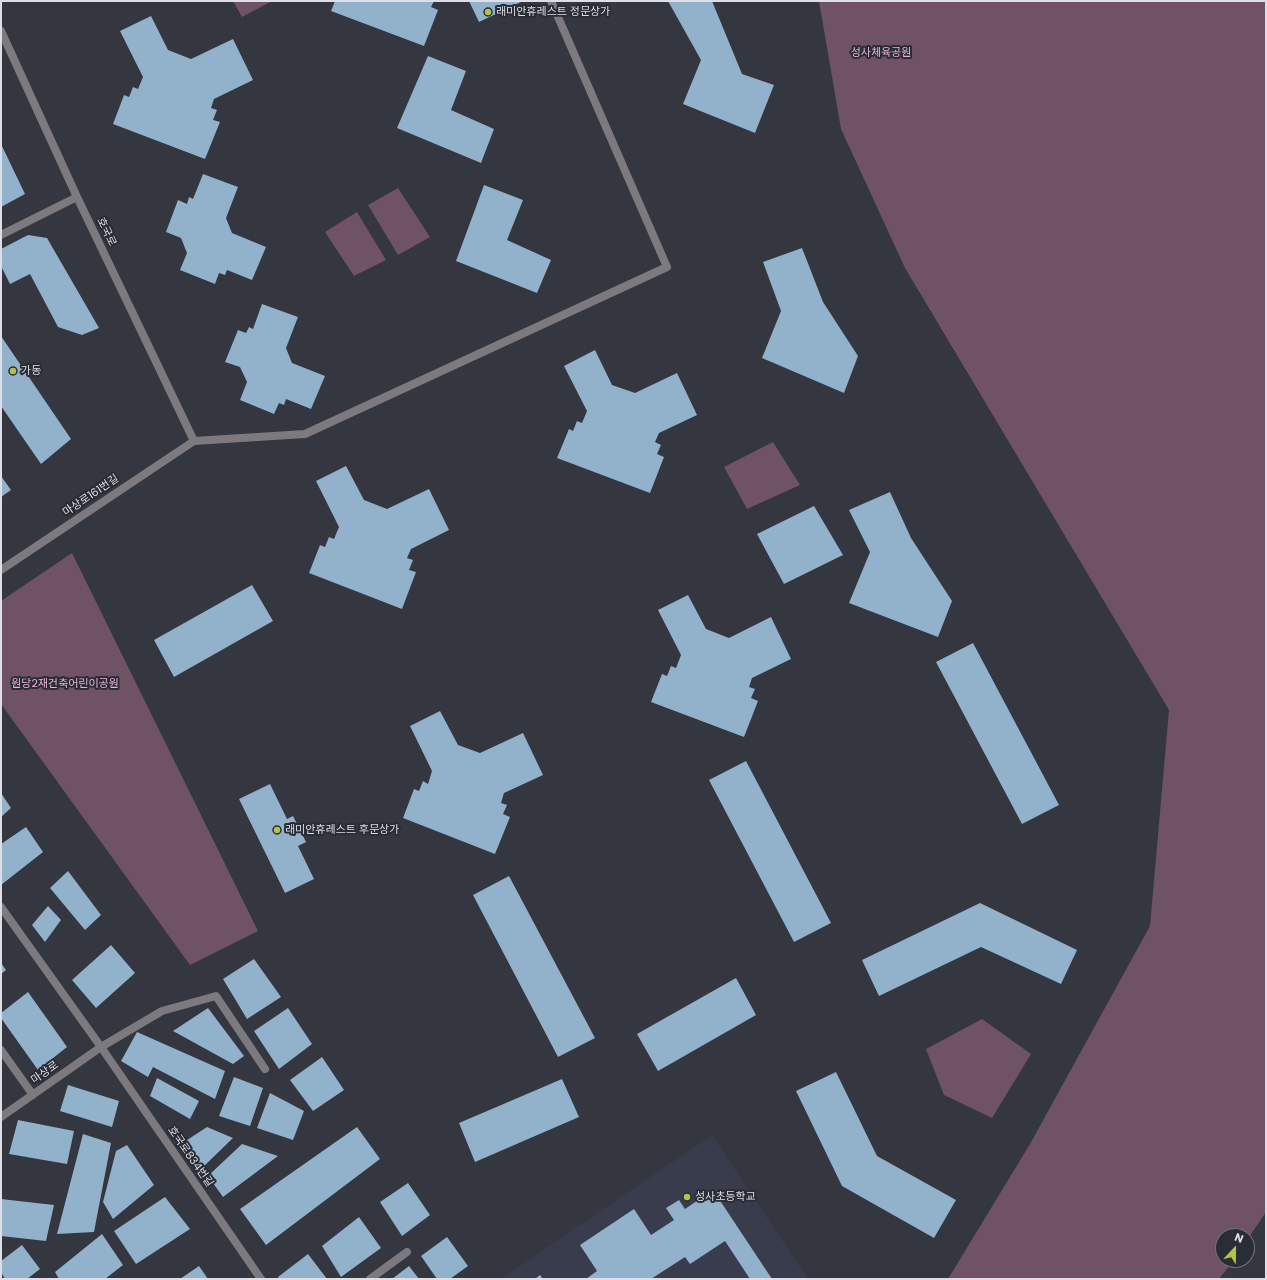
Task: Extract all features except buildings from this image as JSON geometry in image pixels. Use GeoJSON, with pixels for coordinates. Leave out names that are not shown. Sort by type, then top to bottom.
{"type":"FeatureCollection","features":[{"type":"Feature","properties":{"kind":"street"},"geometry":{"type":"LineString","coordinates":[[194,441],[305,434],[667,268],[551,1]]}},
{"type":"Feature","properties":{"kind":"street","name":"호국로"},"geometry":{"type":"LineString","coordinates":[[1,31],[77,197],[194,441]]}},
{"type":"Feature","properties":{"kind":"street"},"geometry":{"type":"LineString","coordinates":[[1,235],[77,197]]}},
{"type":"Feature","properties":{"kind":"street","name":"마상로161번길"},"geometry":{"type":"LineString","coordinates":[[1,570],[194,441]]}},
{"type":"Feature","properties":{"kind":"street","name":"호국로834번길"},"geometry":{"type":"LineString","coordinates":[[1,906],[101,1047],[261,1279]]}},
{"type":"Feature","properties":{"kind":"street"},"geometry":{"type":"LineString","coordinates":[[101,1047],[162,1011],[216,996],[265,1069]]}},
{"type":"Feature","properties":{"kind":"street","name":"마상로"},"geometry":{"type":"LineString","coordinates":[[1,1117],[101,1047]]}},
{"type":"Feature","properties":{"kind":"street"},"geometry":{"type":"LineString","coordinates":[[1,1050],[33,1095]]}},
{"type":"Feature","properties":{"kind":"street"},"geometry":{"type":"LineString","coordinates":[[370,1279],[407,1252]]}},
{"type":"Feature","properties":{"kind":"shaded area","name":"성사초등학교"},"geometry":{"type":"Polygon","coordinates":[[[712,1135],[808,1279],[501,1279],[530,1259],[712,1135]]]}},
{"type":"Feature","properties":{"kind":"green space"},"geometry":{"type":"Polygon","coordinates":[[[233,1],[272,1],[242,17],[233,1]]]}},
{"type":"Feature","properties":{"kind":"green space","name":"성사체육공원"},"geometry":{"type":"Polygon","coordinates":[[[819,1],[1266,1],[1266,1212],[1255,1228],[1215,1228],[1215,1268],[1228,1268],[1219,1279],[948,1279],[1030,1144],[1150,926],[1169,710],[905,268],[841,129],[819,1]]]}},
{"type":"Feature","properties":{"kind":"green space"},"geometry":{"type":"Polygon","coordinates":[[[398,188],[430,237],[398,255],[368,205],[398,188]]]}},
{"type":"Feature","properties":{"kind":"green space"},"geometry":{"type":"Polygon","coordinates":[[[357,212],[386,260],[354,276],[325,232],[357,212]]]}},
{"type":"Feature","properties":{"kind":"green space"},"geometry":{"type":"Polygon","coordinates":[[[773,442],[800,485],[747,509],[724,467],[773,442]]]}},
{"type":"Feature","properties":{"kind":"green space","name":"원당2재건축어린이공원"},"geometry":{"type":"Polygon","coordinates":[[[72,553],[258,931],[190,965],[1,704],[1,601],[72,553]]]}},
{"type":"Feature","properties":{"kind":"green space"},"geometry":{"type":"Polygon","coordinates":[[[982,1019],[1031,1054],[992,1118],[944,1095],[926,1049],[982,1019]]]}},
{"type":"Feature","properties":{"kind":"place","name":"래미안휴레스트 정문상가"},"geometry":{"type":"Point","coordinates":[488,12]}},
{"type":"Feature","properties":{"kind":"place","name":"가동"},"geometry":{"type":"Point","coordinates":[13,371]}},
{"type":"Feature","properties":{"kind":"place","name":"래미안휴레스트 후문상가"},"geometry":{"type":"Point","coordinates":[277,830]}},
{"type":"Feature","properties":{"kind":"place","name":"성사초등학교"},"geometry":{"type":"Point","coordinates":[687,1197]}}]}
